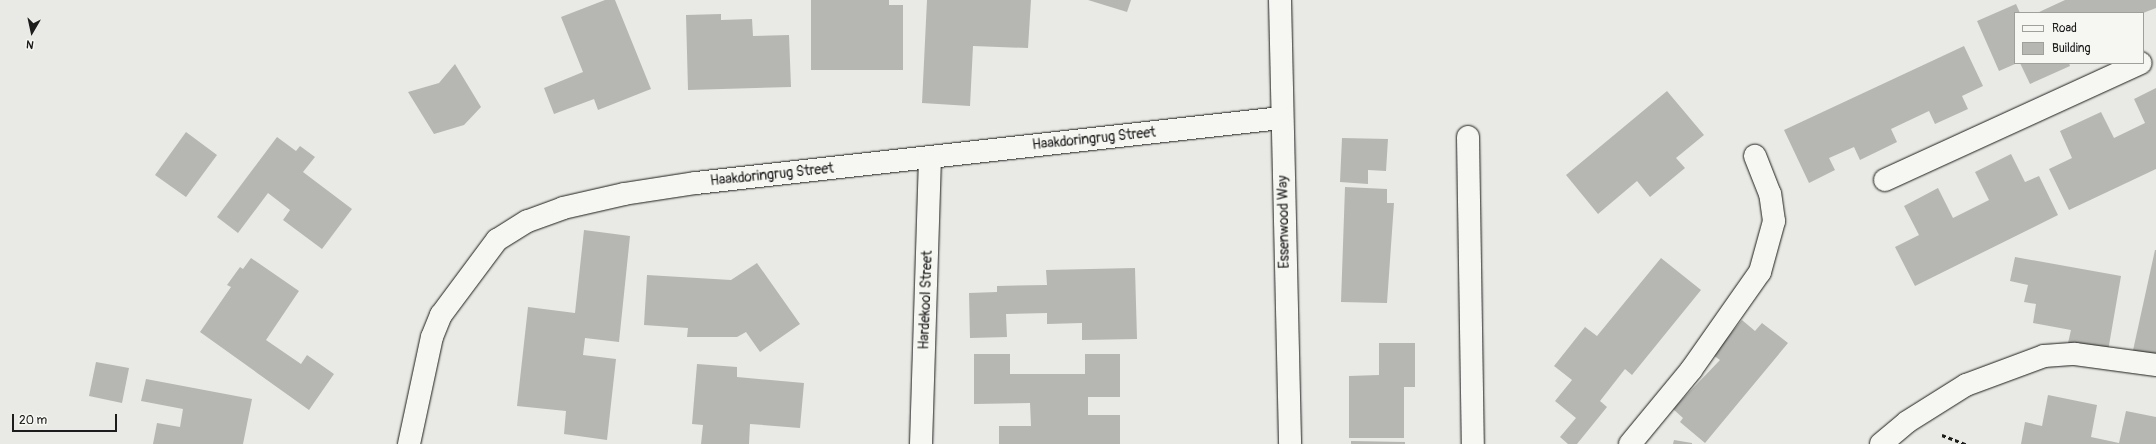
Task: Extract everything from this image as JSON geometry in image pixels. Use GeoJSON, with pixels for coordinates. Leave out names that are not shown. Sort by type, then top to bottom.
{"type":"FeatureCollection","features":[{"type":"Feature","properties":{"kind":"street","name":"Essenwood Way"},"geometry":{"type":"LineString","coordinates":[[1280,0],[1281,118],[1290,444]]}},
{"type":"Feature","properties":{"kind":"street"},"geometry":{"type":"LineString","coordinates":[[2144,62],[2156,56]]}},
{"type":"Feature","properties":{"kind":"street"},"geometry":{"type":"LineString","coordinates":[[1885,180],[2138,64]]}},
{"type":"Feature","properties":{"kind":"street","name":"Haakdoringrug Street"},"geometry":{"type":"LineString","coordinates":[[409,444],[432,337],[441,315],[497,240],[528,221],[563,208],[624,194],[930,157],[1281,118]]}},
{"type":"Feature","properties":{"kind":"street"},"geometry":{"type":"LineString","coordinates":[[1468,137],[1473,444]]}},
{"type":"Feature","properties":{"kind":"street"},"geometry":{"type":"LineString","coordinates":[[1630,444],[1696,364],[1760,272],[1774,220],[1770,194],[1755,156]]}},
{"type":"Feature","properties":{"kind":"street","name":"Hardekool Street"},"geometry":{"type":"LineString","coordinates":[[921,444],[930,157]]}},
{"type":"Feature","properties":{"kind":"street"},"geometry":{"type":"LineString","coordinates":[[1880,444],[1907,422],[1966,385],[2044,356],[2075,354],[2156,365]]}},
{"type":"Feature","properties":{"kind":"building"},"geometry":{"type":"Polygon","coordinates":[[[605,0],[615,0],[651,89],[598,110],[594,99],[554,114],[544,88],[583,72],[561,17],[605,0]]]}},
{"type":"Feature","properties":{"kind":"building"},"geometry":{"type":"Polygon","coordinates":[[[811,0],[889,0],[889,5],[903,5],[903,70],[811,70],[811,0]]]}},
{"type":"Feature","properties":{"kind":"building"},"geometry":{"type":"Polygon","coordinates":[[[927,0],[1031,0],[1028,48],[973,46],[970,106],[922,103],[927,0]]]}},
{"type":"Feature","properties":{"kind":"building"},"geometry":{"type":"Polygon","coordinates":[[[1088,0],[1131,0],[1127,12],[1088,0]]]}},
{"type":"Feature","properties":{"kind":"building"},"geometry":{"type":"Polygon","coordinates":[[[2065,0],[2156,0],[2156,8],[2144,13],[2039,12],[2065,0]]]}},
{"type":"Feature","properties":{"kind":"building"},"geometry":{"type":"Polygon","coordinates":[[[2016,4],[2020,12],[2014,12],[2015,64],[1999,71],[1977,21],[2016,4]]]}},
{"type":"Feature","properties":{"kind":"building"},"geometry":{"type":"Polygon","coordinates":[[[721,14],[721,20],[752,19],[753,36],[789,35],[791,87],[688,90],[686,15],[721,14]]]}},
{"type":"Feature","properties":{"kind":"building"},"geometry":{"type":"Polygon","coordinates":[[[1964,46],[1983,86],[1962,96],[1968,109],[1935,124],[1929,111],[1891,129],[1897,142],[1860,160],[1854,147],[1829,158],[1835,170],[1809,183],[1784,130],[1964,46]]]}},
{"type":"Feature","properties":{"kind":"building"},"geometry":{"type":"Polygon","coordinates":[[[455,64],[481,107],[464,125],[434,134],[408,92],[439,83],[455,64]]]}},
{"type":"Feature","properties":{"kind":"building"},"geometry":{"type":"Polygon","coordinates":[[[2020,64],[2069,64],[2070,66],[2030,84],[2020,64]]]}},
{"type":"Feature","properties":{"kind":"building"},"geometry":{"type":"Polygon","coordinates":[[[2156,88],[2156,169],[2069,210],[2049,169],[2072,158],[2060,131],[2101,112],[2114,138],[2145,123],[2134,99],[2156,88]]]}},
{"type":"Feature","properties":{"kind":"building"},"geometry":{"type":"Polygon","coordinates":[[[1667,91],[1704,135],[1676,158],[1685,168],[1650,197],[1637,181],[1598,214],[1566,175],[1667,91]]]}},
{"type":"Feature","properties":{"kind":"building"},"geometry":{"type":"Polygon","coordinates":[[[186,132],[217,155],[186,197],[155,175],[186,132]]]}},
{"type":"Feature","properties":{"kind":"building"},"geometry":{"type":"Polygon","coordinates":[[[277,137],[296,151],[300,146],[315,157],[303,172],[352,209],[322,249],[283,220],[290,210],[268,193],[238,233],[217,217],[277,137]]]}},
{"type":"Feature","properties":{"kind":"building"},"geometry":{"type":"Polygon","coordinates":[[[1342,138],[1388,139],[1386,171],[1368,170],[1368,184],[1340,182],[1342,138]]]}},
{"type":"Feature","properties":{"kind":"building"},"geometry":{"type":"Polygon","coordinates":[[[2011,154],[2025,182],[2039,176],[2058,215],[1915,286],[1895,247],[1919,235],[1904,206],[1938,188],[1953,218],[1989,200],[1975,172],[2011,154]]]}},
{"type":"Feature","properties":{"kind":"building"},"geometry":{"type":"Polygon","coordinates":[[[1345,187],[1387,189],[1387,203],[1394,203],[1387,303],[1341,302],[1345,187]]]}},
{"type":"Feature","properties":{"kind":"building"},"geometry":{"type":"Polygon","coordinates":[[[584,230],[630,236],[619,342],[585,338],[583,355],[616,359],[607,440],[564,434],[566,411],[517,406],[528,307],[575,313],[584,230]]]}},
{"type":"Feature","properties":{"kind":"building"},"geometry":{"type":"Polygon","coordinates":[[[2156,250],[2156,360],[2132,355],[2156,250]]]}},
{"type":"Feature","properties":{"kind":"building"},"geometry":{"type":"Polygon","coordinates":[[[2015,257],[2121,276],[2108,351],[2068,343],[2071,330],[2033,323],[2036,304],[2024,302],[2028,285],[2010,281],[2015,257]]]}},
{"type":"Feature","properties":{"kind":"building"},"geometry":{"type":"Polygon","coordinates":[[[251,258],[299,291],[266,340],[301,364],[307,355],[334,374],[309,410],[200,332],[231,287],[227,285],[240,267],[243,269],[251,258]]]}},
{"type":"Feature","properties":{"kind":"building"},"geometry":{"type":"Polygon","coordinates":[[[1661,258],[1701,290],[1632,375],[1625,369],[1600,401],[1607,407],[1577,444],[1568,444],[1560,437],[1576,418],[1555,401],[1572,380],[1554,366],[1585,327],[1597,336],[1661,258]]]}},
{"type":"Feature","properties":{"kind":"building"},"geometry":{"type":"Polygon","coordinates":[[[757,263],[800,324],[760,352],[746,332],[737,337],[687,337],[688,328],[644,325],[647,275],[731,280],[757,263]]]}},
{"type":"Feature","properties":{"kind":"building"},"geometry":{"type":"Polygon","coordinates":[[[1135,268],[1137,339],[1082,340],[1082,323],[1047,324],[1047,313],[1006,314],[1007,337],[970,338],[969,293],[997,292],[997,286],[1047,285],[1046,270],[1135,268]]]}},
{"type":"Feature","properties":{"kind":"building"},"geometry":{"type":"Polygon","coordinates":[[[1742,320],[1755,331],[1762,323],[1788,343],[1705,443],[1680,422],[1683,418],[1673,409],[1720,360],[1713,355],[1742,320]]]}},
{"type":"Feature","properties":{"kind":"building"},"geometry":{"type":"Polygon","coordinates":[[[1379,343],[1415,343],[1415,387],[1404,387],[1404,438],[1349,438],[1349,376],[1379,375],[1379,343]]]}},
{"type":"Feature","properties":{"kind":"building"},"geometry":{"type":"Polygon","coordinates":[[[974,354],[1010,354],[1010,374],[1085,374],[1085,354],[1120,354],[1120,397],[1088,397],[1088,415],[1120,415],[1120,444],[999,444],[999,426],[1031,426],[1030,403],[974,404],[974,354]]]}},
{"type":"Feature","properties":{"kind":"building"},"geometry":{"type":"Polygon","coordinates":[[[96,362],[129,368],[122,403],[89,396],[96,362]]]}},
{"type":"Feature","properties":{"kind":"building"},"geometry":{"type":"Polygon","coordinates":[[[697,364],[737,367],[737,377],[804,383],[800,428],[750,424],[749,444],[701,444],[703,425],[692,424],[697,364]]]}},
{"type":"Feature","properties":{"kind":"building"},"geometry":{"type":"Polygon","coordinates":[[[146,379],[252,399],[243,444],[153,444],[157,423],[180,427],[183,409],[141,401],[146,379]]]}},
{"type":"Feature","properties":{"kind":"building"},"geometry":{"type":"Polygon","coordinates":[[[2048,395],[2097,405],[2091,437],[2119,443],[2126,411],[2156,417],[2156,444],[2021,444],[2025,422],[2042,426],[2048,395]]]}},
{"type":"Feature","properties":{"kind":"building"},"geometry":{"type":"Polygon","coordinates":[[[1674,440],[1692,443],[1692,444],[1673,444],[1674,440]]]}},
{"type":"Feature","properties":{"kind":"building"},"geometry":{"type":"Polygon","coordinates":[[[1351,441],[1405,442],[1405,444],[1351,444],[1351,441]]]}}]}
